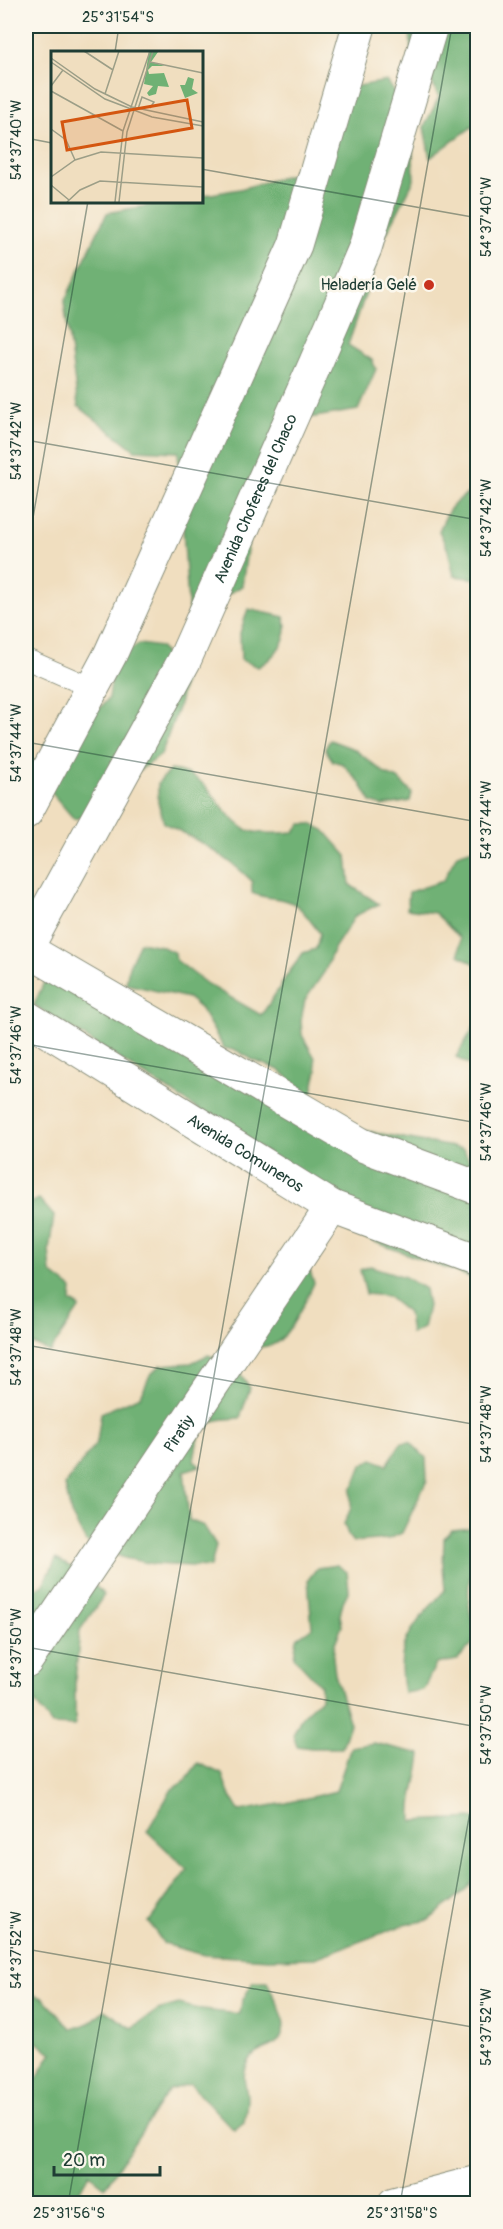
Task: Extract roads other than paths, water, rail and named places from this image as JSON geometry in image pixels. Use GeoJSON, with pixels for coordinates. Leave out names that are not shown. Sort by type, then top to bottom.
{"type":"FeatureCollection","features":[{"type":"Feature","properties":{"kind":"street"},"geometry":{"type":"LineString","coordinates":[[26,812],[110,655],[295,245],[359,26]]}},
{"type":"Feature","properties":{"kind":"street","name":"Avenida Choferes del Chaco"},"geometry":{"type":"LineString","coordinates":[[26,949],[184,661],[316,362],[365,248],[430,26]]}},
{"type":"Feature","properties":{"kind":"street"},"geometry":{"type":"LineString","coordinates":[[26,949],[362,1145],[477,1188]]}},
{"type":"Feature","properties":{"kind":"street","name":"Avenida Comuneros"},"geometry":{"type":"LineString","coordinates":[[26,1017],[332,1207],[477,1261]]}},
{"type":"Feature","properties":{"kind":"street","name":"Piratiy"},"geometry":{"type":"LineString","coordinates":[[26,1661],[332,1207]]}},
{"type":"Feature","properties":{"kind":"street"},"geometry":{"type":"LineString","coordinates":[[394,2204],[477,2182]]}},
{"type":"Feature","properties":{"kind":"lane"},"geometry":{"type":"LineString","coordinates":[[26,659],[92,688]]}},
{"type":"Feature","properties":{"kind":"place","name":"Heladería Gelé"},"geometry":{"type":"Point","coordinates":[429,285]}}]}
